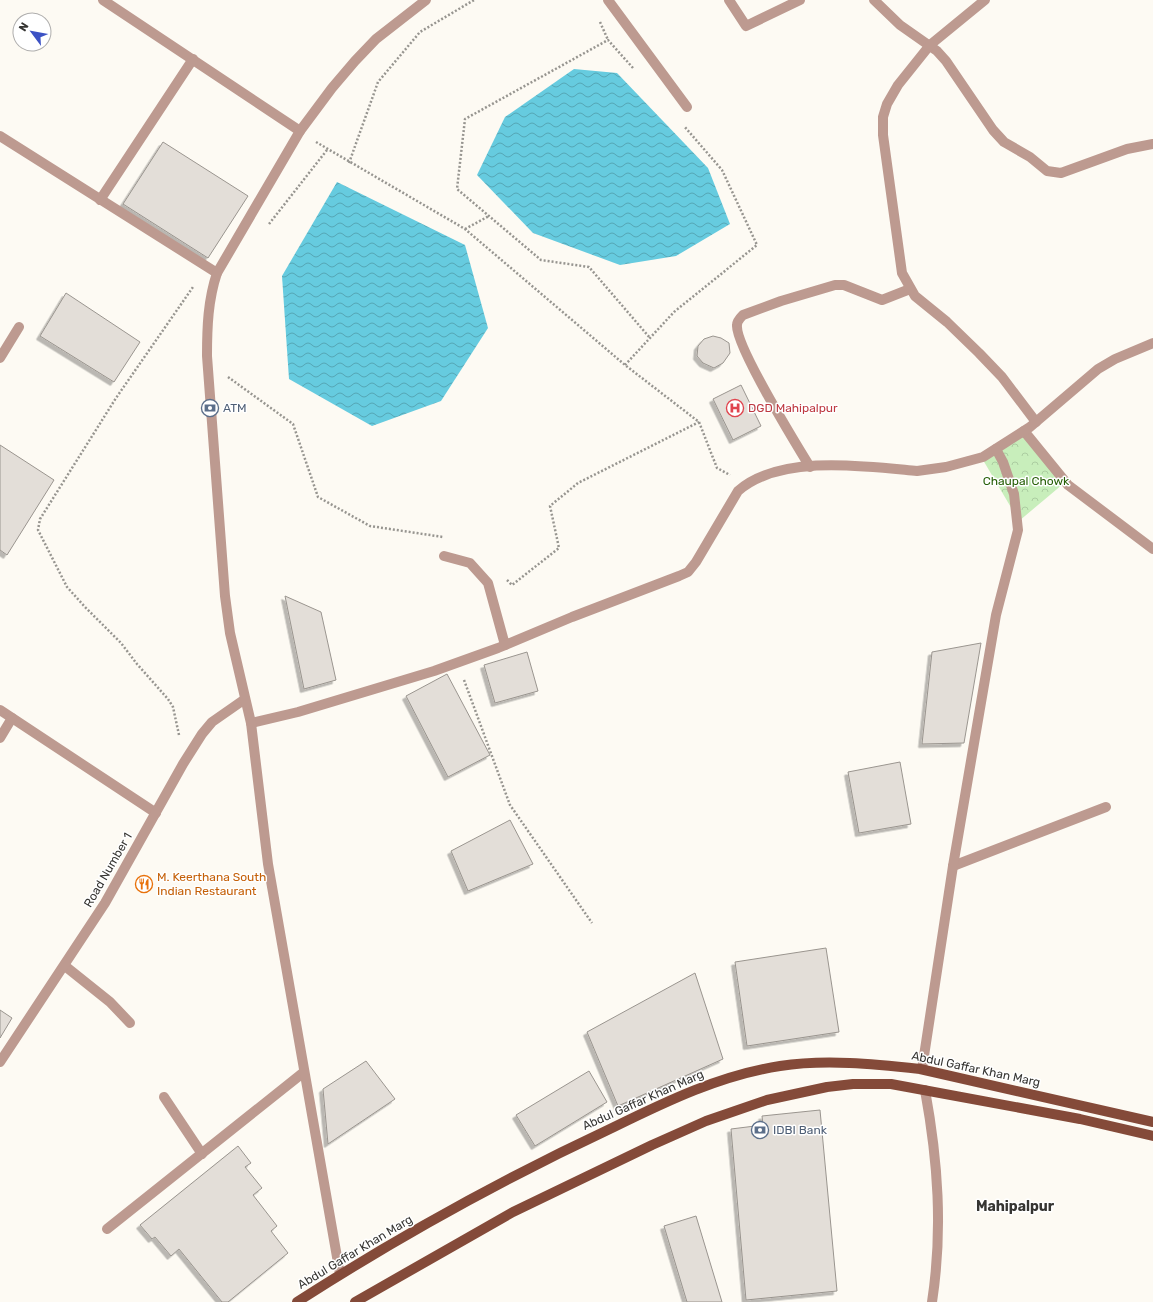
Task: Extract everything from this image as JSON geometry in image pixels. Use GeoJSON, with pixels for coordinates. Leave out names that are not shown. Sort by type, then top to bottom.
{"type":"FeatureCollection","features":[{"type":"Feature","properties":{"kind":"main road","name":"Abdul Gaffar Khan Marg"},"geometry":{"type":"LineString","coordinates":[[297,1302],[340,1274],[483,1193],[561,1151],[671,1099],[709,1084],[754,1071],[808,1062],[894,1066],[922,1069],[1153,1122]]}},
{"type":"Feature","properties":{"kind":"main road"},"geometry":{"type":"LineString","coordinates":[[354,1302],[513,1212],[652,1145],[706,1121],[767,1100],[827,1087],[853,1084],[891,1084],[1080,1119],[1153,1136]]}},
{"type":"Feature","properties":{"kind":"street"},"geometry":{"type":"LineString","coordinates":[[103,0],[300,131]]}},
{"type":"Feature","properties":{"kind":"street"},"geometry":{"type":"LineString","coordinates":[[340,1274],[268,864],[251,723],[230,633],[225,596],[207,356],[207,327],[210,304],[217,273],[300,131],[355,62],[376,40],[426,0]]}},
{"type":"Feature","properties":{"kind":"street"},"geometry":{"type":"LineString","coordinates":[[608,0],[687,107]]}},
{"type":"Feature","properties":{"kind":"street"},"geometry":{"type":"LineString","coordinates":[[729,0],[746,26],[800,0]]}},
{"type":"Feature","properties":{"kind":"street"},"geometry":{"type":"LineString","coordinates":[[874,0],[900,25],[930,45],[946,61],[1001,139],[1030,157],[1047,171],[1060,173],[1126,149],[1153,144]]}},
{"type":"Feature","properties":{"kind":"street"},"geometry":{"type":"LineString","coordinates":[[985,0],[930,45],[898,85],[887,104],[883,117],[883,135],[902,273],[910,289],[979,353],[1002,377],[1036,422]]}},
{"type":"Feature","properties":{"kind":"street"},"geometry":{"type":"LineString","coordinates":[[100,200],[193,59]]}},
{"type":"Feature","properties":{"kind":"street"},"geometry":{"type":"LineString","coordinates":[[0,136],[217,273]]}},
{"type":"Feature","properties":{"kind":"street"},"geometry":{"type":"LineString","coordinates":[[810,467],[750,361],[736,324],[743,315],[781,301],[835,285],[844,285],[882,300],[910,289]]}},
{"type":"Feature","properties":{"kind":"street"},"geometry":{"type":"LineString","coordinates":[[0,358],[19,327]]}},
{"type":"Feature","properties":{"kind":"street"},"geometry":{"type":"LineString","coordinates":[[251,723],[298,712],[391,685],[458,662],[505,645],[688,572],[703,551],[738,491],[747,483],[760,476],[810,467],[832,465],[917,471],[931,470],[983,457],[1036,422],[1098,369],[1115,359],[1153,343]]}},
{"type":"Feature","properties":{"kind":"street"},"geometry":{"type":"LineString","coordinates":[[1024,431],[1068,485],[1153,549]]}},
{"type":"Feature","properties":{"kind":"street"},"geometry":{"type":"LineString","coordinates":[[922,1069],[953,866],[996,615],[1018,530],[1014,494],[1003,462],[996,449]]}},
{"type":"Feature","properties":{"kind":"street"},"geometry":{"type":"LineString","coordinates":[[444,556],[470,563],[488,583],[505,645]]}},
{"type":"Feature","properties":{"kind":"street","name":"Road Number 1"},"geometry":{"type":"LineString","coordinates":[[0,1062],[65,966],[105,903],[183,764],[202,734],[212,722],[245,700]]}},
{"type":"Feature","properties":{"kind":"street"},"geometry":{"type":"LineString","coordinates":[[0,710],[156,813]]}},
{"type":"Feature","properties":{"kind":"street"},"geometry":{"type":"LineString","coordinates":[[0,738],[12,718]]}},
{"type":"Feature","properties":{"kind":"street"},"geometry":{"type":"LineString","coordinates":[[953,866],[1106,807]]}},
{"type":"Feature","properties":{"kind":"street"},"geometry":{"type":"LineString","coordinates":[[65,966],[122,1012],[130,1023]]}},
{"type":"Feature","properties":{"kind":"street"},"geometry":{"type":"LineString","coordinates":[[106,1229],[304,1072]]}},
{"type":"Feature","properties":{"kind":"street"},"geometry":{"type":"LineString","coordinates":[[925,1090],[933,1134],[938,1183],[939,1233],[937,1270],[932,1302]]}},
{"type":"Feature","properties":{"kind":"street"},"geometry":{"type":"LineString","coordinates":[[164,1097],[202,1154]]}},
{"type":"Feature","properties":{"kind":"path"},"geometry":{"type":"LineString","coordinates":[[349,163],[378,82],[420,32],[474,0]]}},
{"type":"Feature","properties":{"kind":"path"},"geometry":{"type":"LineString","coordinates":[[634,69],[608,40],[465,119],[457,188],[541,260],[589,267],[650,338]]}},
{"type":"Feature","properties":{"kind":"path"},"geometry":{"type":"LineString","coordinates":[[625,365],[674,312],[757,245],[722,170],[681,123]]}},
{"type":"Feature","properties":{"kind":"path"},"geometry":{"type":"LineString","coordinates":[[300,131],[327,150],[464,229],[625,365],[699,422],[717,468],[747,483]]}},
{"type":"Feature","properties":{"kind":"path"},"geometry":{"type":"LineString","coordinates":[[268,225],[327,150]]}},
{"type":"Feature","properties":{"kind":"path"},"geometry":{"type":"LineString","coordinates":[[464,229],[488,216]]}},
{"type":"Feature","properties":{"kind":"path"},"geometry":{"type":"LineString","coordinates":[[183,764],[173,707],[168,698],[137,664],[121,643],[67,587],[38,530],[40,520],[116,398],[188,296]]}},
{"type":"Feature","properties":{"kind":"path"},"geometry":{"type":"LineString","coordinates":[[225,375],[293,424],[318,497],[370,526],[449,538]]}},
{"type":"Feature","properties":{"kind":"path"},"geometry":{"type":"LineString","coordinates":[[506,580],[512,585],[559,548],[550,506],[578,483],[699,422]]}},
{"type":"Feature","properties":{"kind":"path"},"geometry":{"type":"LineString","coordinates":[[458,662],[510,805],[592,923]]}},
{"type":"Feature","properties":{"kind":"green space","name":"Chaupal Chowk"},"geometry":{"type":"Polygon","coordinates":[[[1025,435],[1063,484],[1019,521],[983,460],[1025,435]]]}},
{"type":"Feature","properties":{"kind":"water"},"geometry":{"type":"Polygon","coordinates":[[[574,69],[617,73],[708,168],[730,224],[676,256],[620,265],[533,233],[477,175],[505,117],[574,69]]]}},
{"type":"Feature","properties":{"kind":"water"},"geometry":{"type":"Polygon","coordinates":[[[337,182],[465,245],[488,328],[441,401],[372,426],[289,379],[282,276],[337,182]]]}},
{"type":"Feature","properties":{"kind":"building"},"geometry":{"type":"Polygon","coordinates":[[[163,142],[248,196],[208,258],[123,204],[163,142]]]}},
{"type":"Feature","properties":{"kind":"building"},"geometry":{"type":"Polygon","coordinates":[[[66,293],[140,342],[114,382],[40,336],[66,293]]]}},
{"type":"Feature","properties":{"kind":"building"},"geometry":{"type":"Polygon","coordinates":[[[713,336],[721,338],[729,343],[730,353],[723,363],[714,368],[703,363],[697,356],[698,346],[704,339],[713,336]]]}},
{"type":"Feature","properties":{"kind":"building"},"geometry":{"type":"Polygon","coordinates":[[[741,385],[761,426],[733,440],[713,399],[741,385]]]}},
{"type":"Feature","properties":{"kind":"building"},"geometry":{"type":"Polygon","coordinates":[[[0,445],[54,480],[7,555],[0,550],[0,445]]]}},
{"type":"Feature","properties":{"kind":"building"},"geometry":{"type":"Polygon","coordinates":[[[285,596],[321,612],[336,680],[304,689],[285,596]]]}},
{"type":"Feature","properties":{"kind":"building"},"geometry":{"type":"Polygon","coordinates":[[[981,643],[964,743],[922,744],[932,652],[981,643]]]}},
{"type":"Feature","properties":{"kind":"building"},"geometry":{"type":"Polygon","coordinates":[[[527,652],[538,691],[495,703],[484,665],[527,652]]]}},
{"type":"Feature","properties":{"kind":"building"},"geometry":{"type":"Polygon","coordinates":[[[447,674],[490,755],[448,777],[406,696],[447,674]]]}},
{"type":"Feature","properties":{"kind":"building"},"geometry":{"type":"Polygon","coordinates":[[[900,762],[911,824],[859,833],[848,772],[900,762]]]}},
{"type":"Feature","properties":{"kind":"building"},"geometry":{"type":"Polygon","coordinates":[[[510,820],[533,864],[468,891],[451,851],[510,820]]]}},
{"type":"Feature","properties":{"kind":"building"},"geometry":{"type":"Polygon","coordinates":[[[826,948],[839,1032],[747,1046],[735,962],[826,948]]]}},
{"type":"Feature","properties":{"kind":"building"},"geometry":{"type":"Polygon","coordinates":[[[695,973],[723,1059],[618,1106],[587,1032],[695,973]]]}},
{"type":"Feature","properties":{"kind":"building"},"geometry":{"type":"Polygon","coordinates":[[[0,1010],[12,1018],[0,1038],[0,1010]]]}},
{"type":"Feature","properties":{"kind":"building"},"geometry":{"type":"Polygon","coordinates":[[[366,1061],[395,1099],[328,1144],[323,1089],[366,1061]]]}},
{"type":"Feature","properties":{"kind":"building"},"geometry":{"type":"Polygon","coordinates":[[[589,1071],[607,1102],[535,1146],[516,1115],[589,1071]]]}},
{"type":"Feature","properties":{"kind":"building"},"geometry":{"type":"Polygon","coordinates":[[[820,1110],[837,1291],[746,1300],[731,1129],[763,1125],[762,1116],[820,1110]]]}},
{"type":"Feature","properties":{"kind":"building"},"geometry":{"type":"Polygon","coordinates":[[[238,1146],[251,1163],[245,1167],[262,1188],[253,1195],[277,1226],[271,1231],[288,1253],[228,1302],[222,1302],[179,1249],[171,1256],[155,1237],[152,1239],[140,1225],[238,1146]]]}},
{"type":"Feature","properties":{"kind":"building"},"geometry":{"type":"Polygon","coordinates":[[[696,1216],[722,1302],[687,1302],[664,1226],[696,1216]]]}},
{"type":"Feature","properties":{"kind":"place","name":"ATM"},"geometry":{"type":"Point","coordinates":[210,408]}},
{"type":"Feature","properties":{"kind":"place","name":"DGD Mahipalpur"},"geometry":{"type":"Point","coordinates":[735,408]}},
{"type":"Feature","properties":{"kind":"place","name":"M. Keerthana South Indian Restaurant"},"geometry":{"type":"Point","coordinates":[144,884]}},
{"type":"Feature","properties":{"kind":"place","name":"IDBI Bank"},"geometry":{"type":"Point","coordinates":[760,1130]}},
{"type":"Feature","properties":{"kind":"district","name":"Mahipalpur"},"geometry":{"type":"Point","coordinates":[1015,1206]}}]}
